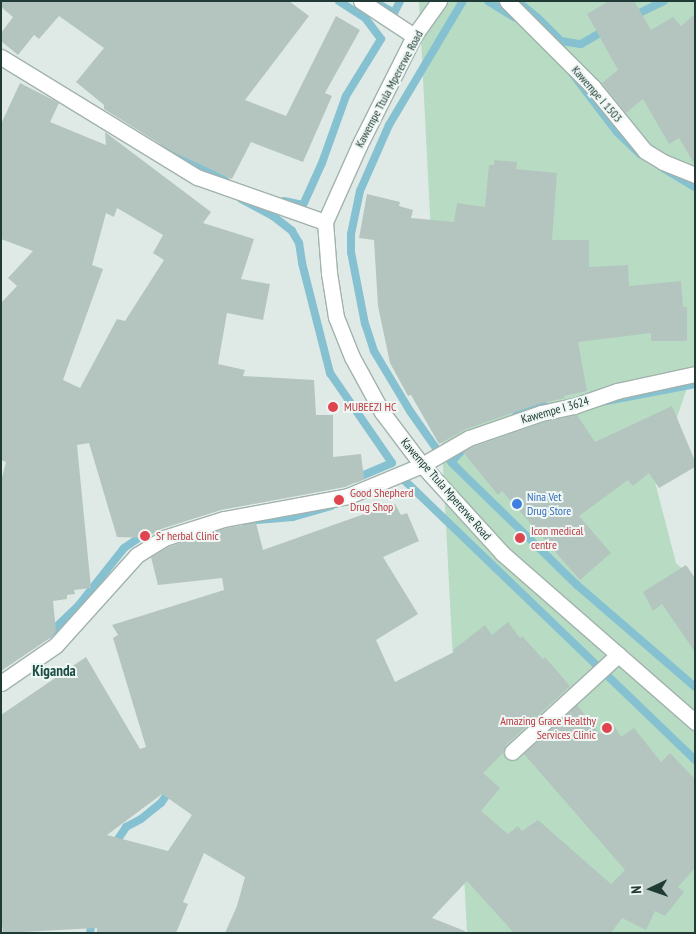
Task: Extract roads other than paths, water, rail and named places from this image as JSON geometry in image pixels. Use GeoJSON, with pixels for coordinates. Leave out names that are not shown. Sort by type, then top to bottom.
{"type":"FeatureCollection","features":[{"type":"Feature","properties":{"kind":"street"},"geometry":{"type":"LineString","coordinates":[[361,1],[414,36]]}},
{"type":"Feature","properties":{"kind":"street","name":"Kawempe Ttula Mpererwe Road"},"geometry":{"type":"LineString","coordinates":[[439,1],[414,36],[358,146],[325,222],[329,273],[336,317],[349,349],[382,412],[422,465],[502,552],[695,722]]}},
{"type":"Feature","properties":{"kind":"street","name":"Kawempe I 1503"},"geometry":{"type":"LineString","coordinates":[[506,1],[593,87],[645,150],[662,162],[695,175]]}},
{"type":"Feature","properties":{"kind":"street"},"geometry":{"type":"LineString","coordinates":[[1,56],[197,177],[325,222]]}},
{"type":"Feature","properties":{"kind":"street","name":"Kawempe I 3624"},"geometry":{"type":"LineString","coordinates":[[1,683],[56,645],[137,555],[164,538],[224,519],[348,496],[422,465],[469,438],[541,413],[574,406],[617,391],[695,374]]}},
{"type":"Feature","properties":{"kind":"street"},"geometry":{"type":"LineString","coordinates":[[512,752],[618,655]]}},
{"type":"Feature","properties":{"kind":"waterway"},"geometry":{"type":"LineString","coordinates":[[284,201],[303,205],[322,163],[346,96],[381,39],[365,18],[339,1]]}},
{"type":"Feature","properties":{"kind":"waterway"},"geometry":{"type":"LineString","coordinates":[[375,2],[394,13],[400,1]]}},
{"type":"Feature","properties":{"kind":"waterway"},"geometry":{"type":"LineString","coordinates":[[443,449],[438,451],[410,411],[374,351],[365,324],[351,252],[351,234],[360,191],[389,125],[463,1]]}},
{"type":"Feature","properties":{"kind":"waterway"},"geometry":{"type":"LineString","coordinates":[[488,1],[514,17]]}},
{"type":"Feature","properties":{"kind":"waterway"},"geometry":{"type":"LineString","coordinates":[[517,1],[538,18],[561,41],[581,44],[605,30]]}},
{"type":"Feature","properties":{"kind":"waterway"},"geometry":{"type":"LineString","coordinates":[[631,17],[664,1]]}},
{"type":"Feature","properties":{"kind":"waterway"},"geometry":{"type":"LineString","coordinates":[[572,73],[617,132],[640,154]]}},
{"type":"Feature","properties":{"kind":"waterway"},"geometry":{"type":"LineString","coordinates":[[163,148],[226,181]]}},
{"type":"Feature","properties":{"kind":"waterway"},"geometry":{"type":"LineString","coordinates":[[663,168],[695,187]]}},
{"type":"Feature","properties":{"kind":"waterway"},"geometry":{"type":"LineString","coordinates":[[241,199],[273,216],[292,231],[299,243],[302,263],[330,373],[392,463],[356,478]]}},
{"type":"Feature","properties":{"kind":"waterway"},"geometry":{"type":"LineString","coordinates":[[601,402],[695,384]]}},
{"type":"Feature","properties":{"kind":"waterway"},"geometry":{"type":"LineString","coordinates":[[515,417],[521,411],[542,405],[552,409]]}},
{"type":"Feature","properties":{"kind":"waterway"},"geometry":{"type":"LineString","coordinates":[[467,445],[451,462],[577,585],[695,687]]}},
{"type":"Feature","properties":{"kind":"waterway"},"geometry":{"type":"LineString","coordinates":[[397,480],[402,478],[695,760]]}},
{"type":"Feature","properties":{"kind":"waterway"},"geometry":{"type":"LineString","coordinates":[[246,521],[293,517],[331,506]]}},
{"type":"Feature","properties":{"kind":"waterway"},"geometry":{"type":"LineString","coordinates":[[49,634],[79,605],[124,548],[148,532]]}},
{"type":"Feature","properties":{"kind":"waterway"},"geometry":{"type":"LineString","coordinates":[[114,845],[126,827],[141,819],[161,803],[170,790]]}},
{"type":"Feature","properties":{"kind":"waterway"},"geometry":{"type":"LineString","coordinates":[[90,933],[92,920]]}},
{"type":"Feature","properties":{"kind":"place","name":"MUBEEZI HC"},"geometry":{"type":"Point","coordinates":[333,407]}},
{"type":"Feature","properties":{"kind":"place","name":"Good Shepherd Drug Shop"},"geometry":{"type":"Point","coordinates":[339,500]}},
{"type":"Feature","properties":{"kind":"place","name":"Nina Vet Drug Store"},"geometry":{"type":"Point","coordinates":[517,504]}},
{"type":"Feature","properties":{"kind":"place","name":"Sr herbal Clinic"},"geometry":{"type":"Point","coordinates":[145,536]}},
{"type":"Feature","properties":{"kind":"place","name":"Icon medical centre"},"geometry":{"type":"Point","coordinates":[520,538]}},
{"type":"Feature","properties":{"kind":"place","name":"Amazing Grace Healthy Services Clinic"},"geometry":{"type":"Point","coordinates":[607,728]}},
{"type":"Feature","properties":{"kind":"district","name":"Kiganda"},"geometry":{"type":"Point","coordinates":[54,671]}}]}
